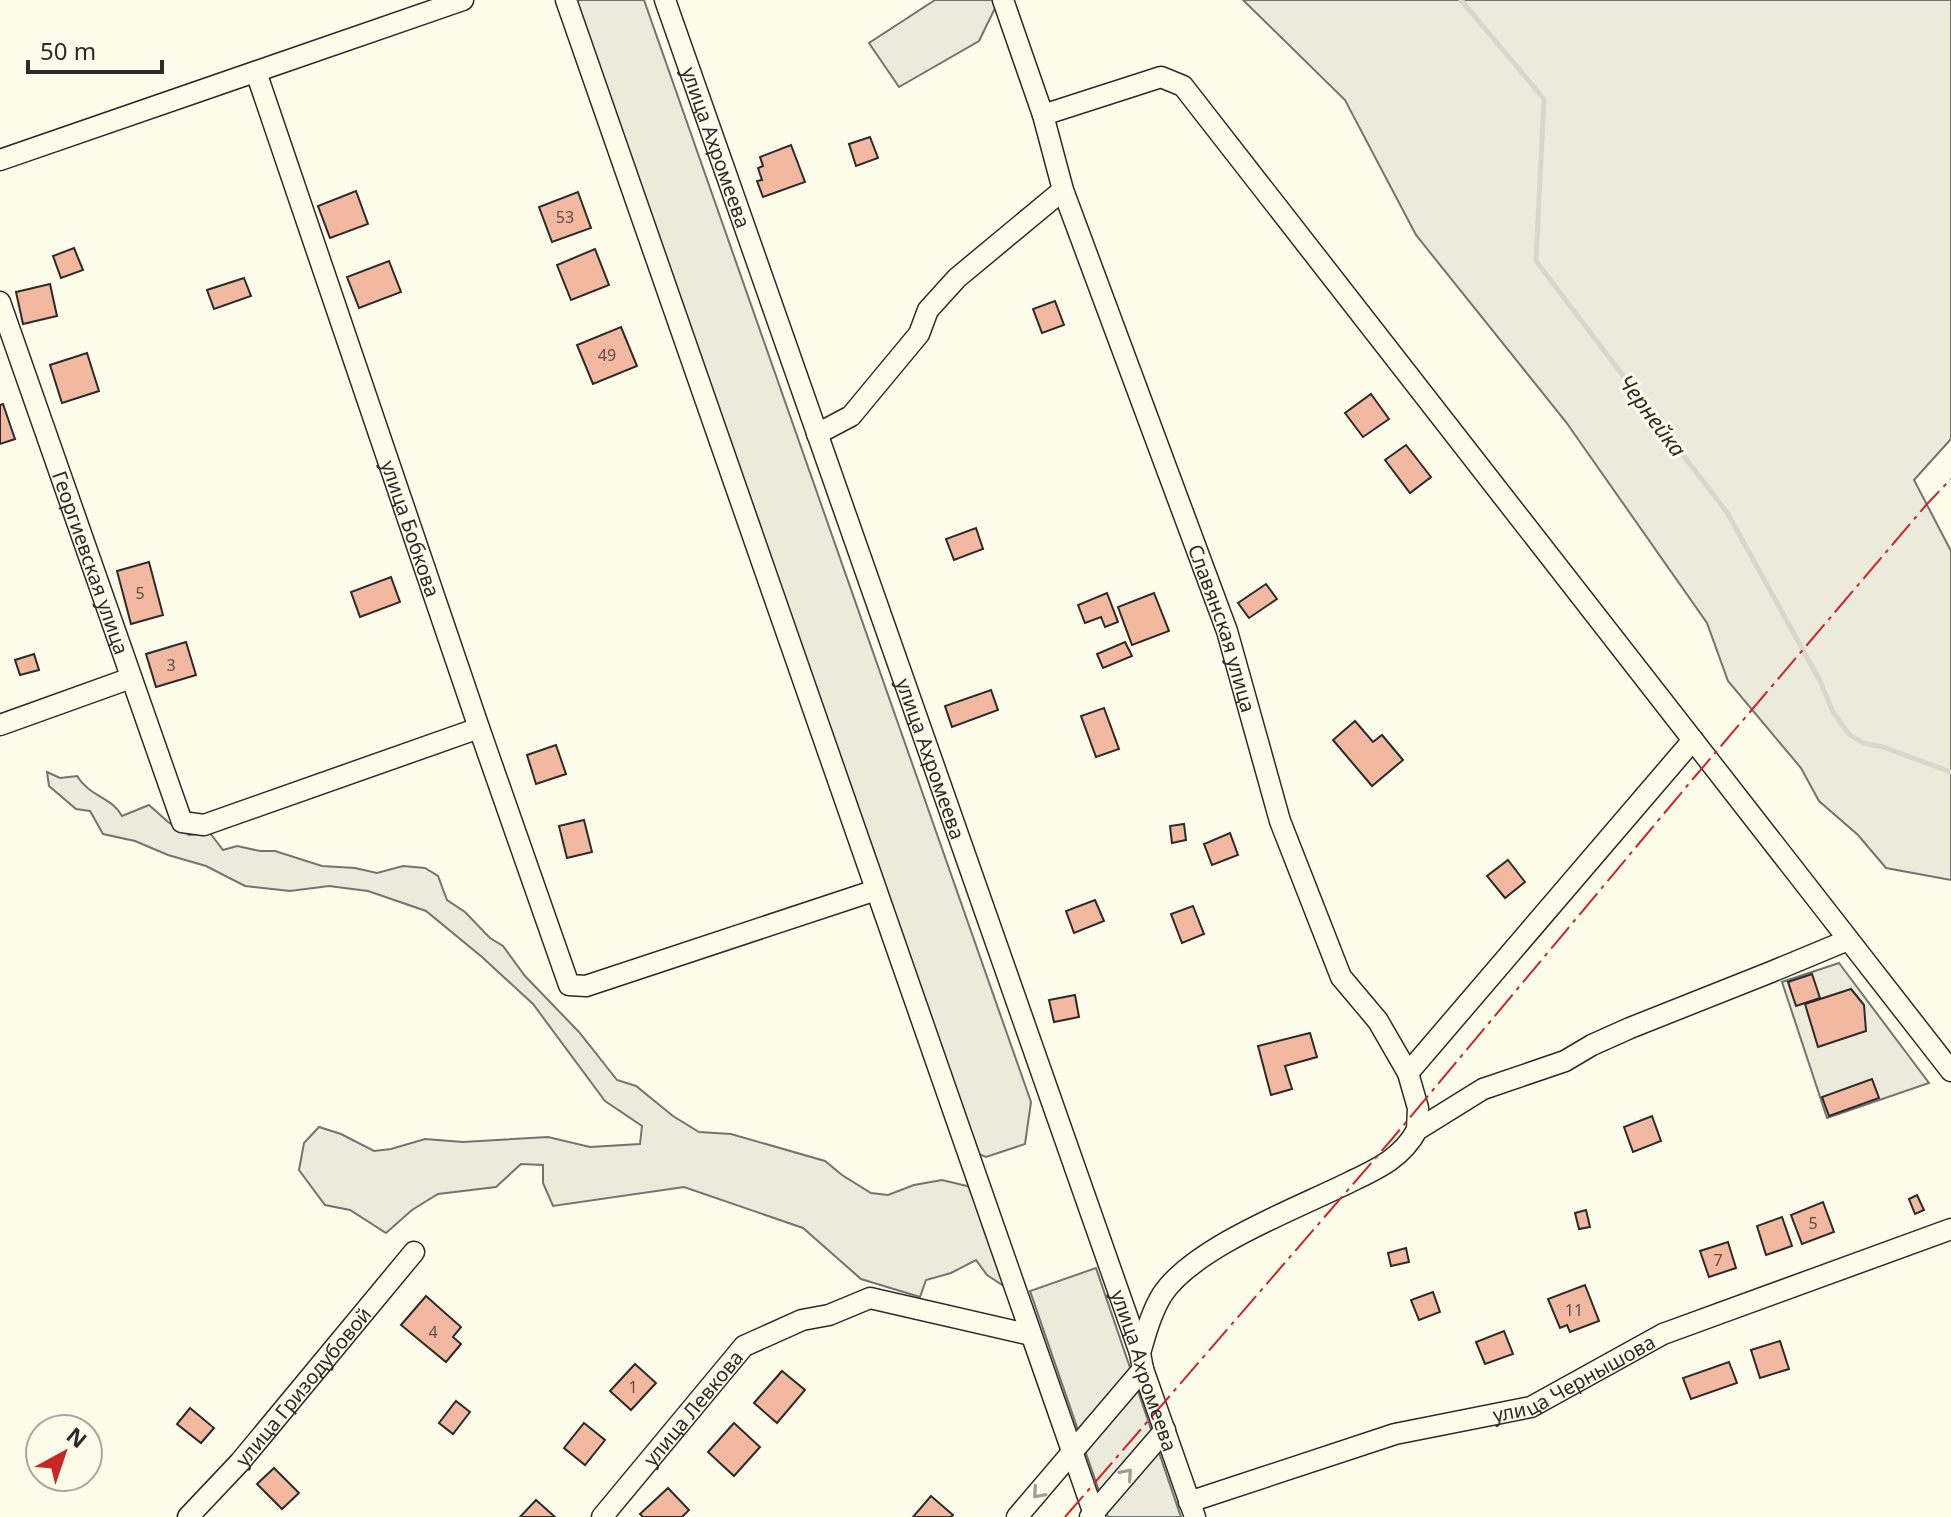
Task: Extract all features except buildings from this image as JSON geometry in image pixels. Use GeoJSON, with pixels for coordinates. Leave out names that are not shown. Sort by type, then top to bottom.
{"type":"FeatureCollection","features":[{"type":"Feature","properties":{"kind":"street"},"geometry":{"type":"LineString","coordinates":[[0,160],[463,0]]}},
{"type":"Feature","properties":{"kind":"street"},"geometry":{"type":"LineString","coordinates":[[566,0],[1093,1516]]}},
{"type":"Feature","properties":{"kind":"street","name":"улица Ахромеева"},"geometry":{"type":"LineString","coordinates":[[665,0],[1192,1509]]}},
{"type":"Feature","properties":{"kind":"street","name":"Славянская улица"},"geometry":{"type":"LineString","coordinates":[[1003,0],[1043,115],[1063,190],[1227,631],[1280,821],[1341,977],[1378,1021],[1408,1073],[1418,1108],[1417,1130]]}},
{"type":"Feature","properties":{"kind":"street","name":"улица Бобкова"},"geometry":{"type":"LineString","coordinates":[[256,72],[569,985],[586,986],[876,890]]}},
{"type":"Feature","properties":{"kind":"street"},"geometry":{"type":"LineString","coordinates":[[1043,115],[1161,77],[1183,86],[1951,1071]]}},
{"type":"Feature","properties":{"kind":"street"},"geometry":{"type":"LineString","coordinates":[[817,434],[851,416],[919,334],[928,310],[957,278],[1063,190]]}},
{"type":"Feature","properties":{"kind":"street","name":"Георгиевская улица"},"geometry":{"type":"LineString","coordinates":[[0,302],[182,822],[204,825],[479,728]]}},
{"type":"Feature","properties":{"kind":"street"},"geometry":{"type":"LineString","coordinates":[[0,725],[131,678]]}},
{"type":"Feature","properties":{"kind":"street"},"geometry":{"type":"LineString","coordinates":[[1408,1073],[1693,740]]}},
{"type":"Feature","properties":{"kind":"street"},"geometry":{"type":"LineString","coordinates":[[1017,1517],[1142,1361],[1150,1319],[1164,1293],[1194,1263],[1261,1225],[1390,1162],[1411,1141],[1417,1130],[1483,1089],[1565,1061],[1630,1028],[1848,940]]}},
{"type":"Feature","properties":{"kind":"street","name":"улица Чернышова"},"geometry":{"type":"LineString","coordinates":[[1192,1509],[1395,1434],[1531,1407],[1663,1334],[1951,1229]]}},
{"type":"Feature","properties":{"kind":"street","name":"улица Гризодубовой"},"geometry":{"type":"LineString","coordinates":[[188,1517],[240,1462],[414,1252]]}},
{"type":"Feature","properties":{"kind":"street","name":"улица Левкова"},"geometry":{"type":"LineString","coordinates":[[602,1517],[744,1346],[802,1320],[829,1315],[870,1298],[1031,1335]]}},
{"type":"Feature","properties":{"kind":"street"},"geometry":{"type":"LineString","coordinates":[[1093,1516],[1165,1430]]}},
{"type":"Feature","properties":{"kind":"shaded area"},"geometry":{"type":"Polygon","coordinates":[[[568,0],[644,0],[1031,1102],[1025,1144],[986,1157],[961,1147],[568,0]]]}},
{"type":"Feature","properties":{"kind":"shaded area"},"geometry":{"type":"Polygon","coordinates":[[[935,0],[999,0],[979,41],[899,87],[869,43],[935,0]]]}},
{"type":"Feature","properties":{"kind":"shaded area"},"geometry":{"type":"Polygon","coordinates":[[[1243,0],[1951,0],[1951,439],[1914,480],[1951,551],[1951,880],[1886,868],[1858,835],[1819,801],[1801,768],[1728,681],[1707,623],[1566,422],[1416,235],[1345,100],[1243,0]]]}},
{"type":"Feature","properties":{"kind":"shaded area"},"geometry":{"type":"Polygon","coordinates":[[[47,772],[60,778],[77,776],[122,816],[149,805],[189,835],[210,833],[223,850],[237,846],[275,851],[322,866],[377,873],[403,866],[425,868],[438,876],[447,900],[503,946],[525,976],[579,1032],[617,1080],[636,1086],[673,1116],[699,1132],[731,1134],[825,1161],[871,1193],[888,1195],[914,1185],[942,1180],[975,1191],[1010,1290],[987,1275],[976,1260],[951,1273],[926,1280],[920,1297],[861,1279],[803,1228],[684,1187],[553,1206],[543,1183],[543,1165],[521,1164],[496,1187],[438,1194],[412,1210],[386,1233],[350,1210],[325,1205],[299,1170],[304,1143],[319,1127],[374,1151],[425,1139],[463,1142],[548,1137],[590,1147],[640,1144],[642,1126],[605,1101],[533,1004],[426,911],[368,891],[329,886],[290,891],[245,886],[206,866],[135,841],[103,834],[90,811],[76,809],[49,786],[47,772]]]}},
{"type":"Feature","properties":{"kind":"shaded area"},"geometry":{"type":"Polygon","coordinates":[[[1839,963],[1929,1083],[1827,1118],[1782,982],[1839,963]]]}},
{"type":"Feature","properties":{"kind":"shaded area"},"geometry":{"type":"Polygon","coordinates":[[[1096,1268],[1181,1517],[1108,1517],[1030,1291],[1096,1268]]]}},
{"type":"Feature","properties":{"kind":"waterway","name":"Чернейка"},"geometry":{"type":"LineString","coordinates":[[1461,0],[1544,99],[1536,261],[1728,514],[1820,681],[1833,712],[1849,734],[1863,743],[1883,747],[1951,772]]}},
{"type":"Feature","properties":{"kind":"power"},"geometry":{"type":"LineString","coordinates":[[1065,1517],[1392,1139],[1692,780],[1951,479]]}}]}
